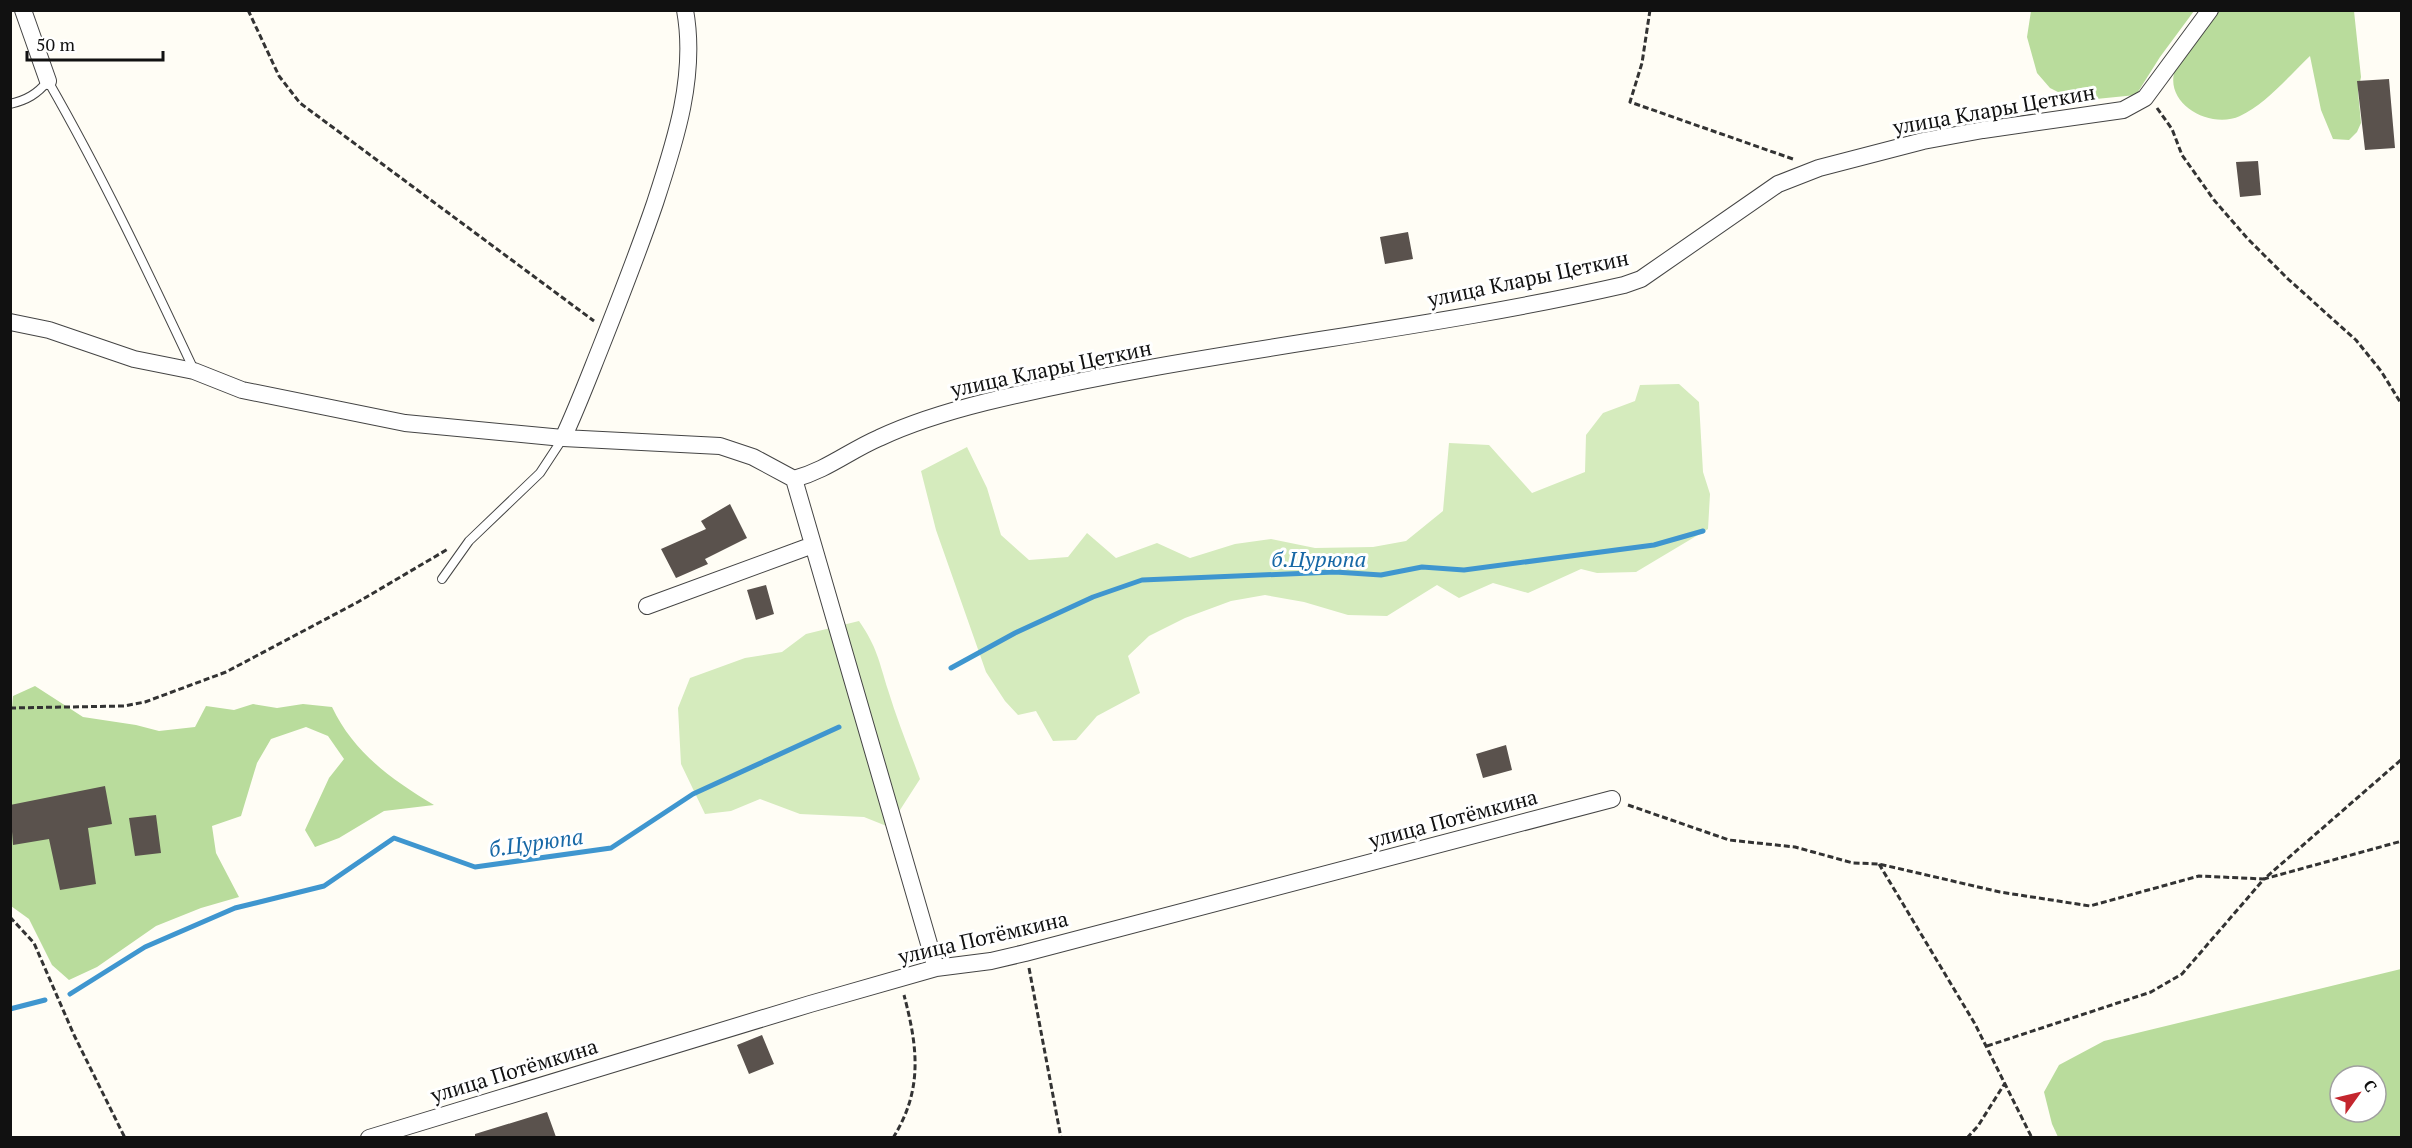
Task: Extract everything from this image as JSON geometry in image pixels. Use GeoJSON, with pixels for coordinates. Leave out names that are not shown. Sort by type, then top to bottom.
{"type":"FeatureCollection","features":[{"type":"Feature","properties":{"kind":"street"},"geometry":{"type":"LineString","coordinates":[[23,10],[48,81]]}},
{"type":"Feature","properties":{"kind":"street"},"geometry":{"type":"LineString","coordinates":[[563,438],[636,258],[677,134],[688,59],[685,10]]}},
{"type":"Feature","properties":{"kind":"street","name":"улица Клары Цеткин"},"geometry":{"type":"LineString","coordinates":[[794,479],[821,470],[904,427],[984,402],[1096,378],[1442,319],[1624,285],[1641,279],[1778,184],[1811,170],[1894,148],[1973,132],[2123,110],[2135,105],[2148,94],[2210,10]]}},
{"type":"Feature","properties":{"kind":"street"},"geometry":{"type":"LineString","coordinates":[[10,322],[49,330],[134,359],[194,371],[242,390],[405,423],[563,438],[720,446],[753,457],[794,479],[936,968]]}},
{"type":"Feature","properties":{"kind":"street"},"geometry":{"type":"LineString","coordinates":[[647,606],[813,545]]}},
{"type":"Feature","properties":{"kind":"street","name":"улица Потёмкина"},"geometry":{"type":"LineString","coordinates":[[369,1137],[936,968],[991,961],[1612,799]]}},
{"type":"Feature","properties":{"kind":"lane"},"geometry":{"type":"LineString","coordinates":[[10,104],[26,101],[48,81],[81,138],[129,233],[194,371]]}},
{"type":"Feature","properties":{"kind":"lane"},"geometry":{"type":"LineString","coordinates":[[442,579],[469,541],[540,473],[563,438]]}},
{"type":"Feature","properties":{"kind":"path"},"geometry":{"type":"LineString","coordinates":[[248,10],[279,76],[300,103],[608,331]]}},
{"type":"Feature","properties":{"kind":"path"},"geometry":{"type":"LineString","coordinates":[[1650,10],[1642,63],[1629,102],[1792,159],[1811,170]]}},
{"type":"Feature","properties":{"kind":"path"},"geometry":{"type":"LineString","coordinates":[[2148,94],[2172,129],[2182,155],[2214,200],[2247,238],[2288,279],[2356,340],[2402,405]]}},
{"type":"Feature","properties":{"kind":"path"},"geometry":{"type":"LineString","coordinates":[[10,708],[124,706],[145,702],[226,672],[358,602],[439,552],[469,541]]}},
{"type":"Feature","properties":{"kind":"path"},"geometry":{"type":"LineString","coordinates":[[1987,1046],[2151,992],[2182,974],[2264,879],[2402,759]]}},
{"type":"Feature","properties":{"kind":"path"},"geometry":{"type":"LineString","coordinates":[[1612,799],[1729,840],[1796,847],[1853,863],[1879,864],[2000,892],[2090,906],[2199,876],[2264,879],[2402,841]]}},
{"type":"Feature","properties":{"kind":"path"},"geometry":{"type":"LineString","coordinates":[[1879,864],[1987,1046],[2032,1137]]}},
{"type":"Feature","properties":{"kind":"path"},"geometry":{"type":"LineString","coordinates":[[10,917],[34,943],[74,1035],[125,1137]]}},
{"type":"Feature","properties":{"kind":"path"},"geometry":{"type":"LineString","coordinates":[[1025,952],[1061,1137]]}},
{"type":"Feature","properties":{"kind":"path"},"geometry":{"type":"LineString","coordinates":[[893,1137],[901,1124],[914,1087],[917,1062],[911,1021],[900,978]]}},
{"type":"Feature","properties":{"kind":"path"},"geometry":{"type":"LineString","coordinates":[[1967,1137],[1978,1126],[2005,1083]]}},
{"type":"Feature","properties":{"kind":"green space"},"geometry":{"type":"Polygon","coordinates":[[[2031,11],[2194,11],[2160,57],[2136,95],[2076,101],[2050,88],[2037,73],[2027,37],[2031,11]]]}},
{"type":"Feature","properties":{"kind":"green space"},"geometry":{"type":"Polygon","coordinates":[[[2217,11],[2354,11],[2361,77],[2358,92],[2361,123],[2357,132],[2349,140],[2333,139],[2321,110],[2310,56],[2259,105],[2240,116],[2215,119],[2191,110],[2175,92],[2173,80],[2176,67],[2217,11]]]}},
{"type":"Feature","properties":{"kind":"green space"},"geometry":{"type":"Polygon","coordinates":[[[1679,384],[1699,402],[1703,472],[1710,494],[1708,529],[1636,572],[1597,573],[1581,569],[1528,593],[1493,583],[1459,598],[1437,585],[1387,616],[1348,615],[1304,602],[1265,595],[1231,601],[1185,618],[1149,636],[1128,656],[1140,693],[1097,716],[1076,740],[1053,741],[1036,711],[1018,715],[1005,701],[986,672],[936,530],[921,471],[967,447],[987,488],[1001,535],[1029,560],[1068,557],[1087,533],[1116,558],[1157,543],[1190,558],[1235,544],[1271,539],[1315,548],[1373,547],[1406,541],[1443,511],[1449,443],[1489,445],[1532,493],[1585,472],[1586,435],[1603,413],[1635,401],[1640,385],[1679,384]]]}},
{"type":"Feature","properties":{"kind":"green space"},"geometry":{"type":"Polygon","coordinates":[[[859,621],[877,654],[895,712],[920,779],[889,827],[864,817],[800,814],[760,799],[731,811],[705,814],[681,764],[678,708],[690,678],[745,658],[782,652],[806,634],[859,621]]]}},
{"type":"Feature","properties":{"kind":"green space"},"geometry":{"type":"Polygon","coordinates":[[[35,686],[83,717],[159,731],[195,727],[206,706],[234,710],[253,704],[277,708],[303,704],[332,707],[351,738],[375,763],[434,805],[384,811],[339,838],[315,847],[305,830],[329,778],[344,759],[328,736],[306,727],[271,739],[257,763],[241,816],[212,826],[216,853],[239,897],[201,908],[156,926],[97,967],[69,980],[52,965],[29,919],[11,906],[13,696],[35,686]]]}},
{"type":"Feature","properties":{"kind":"green space"},"geometry":{"type":"Polygon","coordinates":[[[2401,969],[2401,1137],[2058,1137],[2052,1124],[2044,1092],[2059,1065],[2104,1041],[2401,969]]]}},
{"type":"Feature","properties":{"kind":"building"},"geometry":{"type":"Polygon","coordinates":[[[2389,79],[2395,148],[2365,150],[2357,81],[2389,79]]]}},
{"type":"Feature","properties":{"kind":"building"},"geometry":{"type":"Polygon","coordinates":[[[2258,161],[2261,195],[2240,197],[2236,162],[2258,161]]]}},
{"type":"Feature","properties":{"kind":"building"},"geometry":{"type":"Polygon","coordinates":[[[1408,232],[1413,259],[1385,264],[1380,237],[1408,232]]]}},
{"type":"Feature","properties":{"kind":"building"},"geometry":{"type":"Polygon","coordinates":[[[730,504],[747,538],[705,559],[708,564],[676,578],[661,549],[706,529],[701,521],[730,504]]]}},
{"type":"Feature","properties":{"kind":"building"},"geometry":{"type":"Polygon","coordinates":[[[766,585],[774,614],[756,620],[747,590],[766,585]]]}},
{"type":"Feature","properties":{"kind":"building"},"geometry":{"type":"Polygon","coordinates":[[[1506,745],[1512,770],[1483,778],[1476,754],[1506,745]]]}},
{"type":"Feature","properties":{"kind":"building"},"geometry":{"type":"Polygon","coordinates":[[[105,786],[112,824],[88,828],[96,884],[60,890],[49,839],[13,845],[10,805],[105,786]]]}},
{"type":"Feature","properties":{"kind":"building"},"geometry":{"type":"Polygon","coordinates":[[[156,815],[161,853],[135,856],[129,818],[156,815]]]}},
{"type":"Feature","properties":{"kind":"building"},"geometry":{"type":"Polygon","coordinates":[[[762,1035],[774,1064],[749,1074],[737,1045],[762,1035]]]}},
{"type":"Feature","properties":{"kind":"building"},"geometry":{"type":"Polygon","coordinates":[[[547,1112],[556,1137],[475,1137],[475,1134],[547,1112]]]}},
{"type":"Feature","properties":{"kind":"waterway","name":"б.Цурюпа"},"geometry":{"type":"LineString","coordinates":[[951,668],[1015,633],[1093,597],[1142,580],[1335,572],[1381,575],[1422,567],[1464,570],[1654,545],[1703,531]]}},
{"type":"Feature","properties":{"kind":"waterway","name":"б.Цурюпа"},"geometry":{"type":"LineString","coordinates":[[70,994],[145,947],[235,908],[324,886],[394,838],[475,867],[611,848],[693,794],[839,727]]}},
{"type":"Feature","properties":{"kind":"waterway","name":"б.Цурюпа"},"geometry":{"type":"LineString","coordinates":[[10,1009],[45,1000]]}}]}
